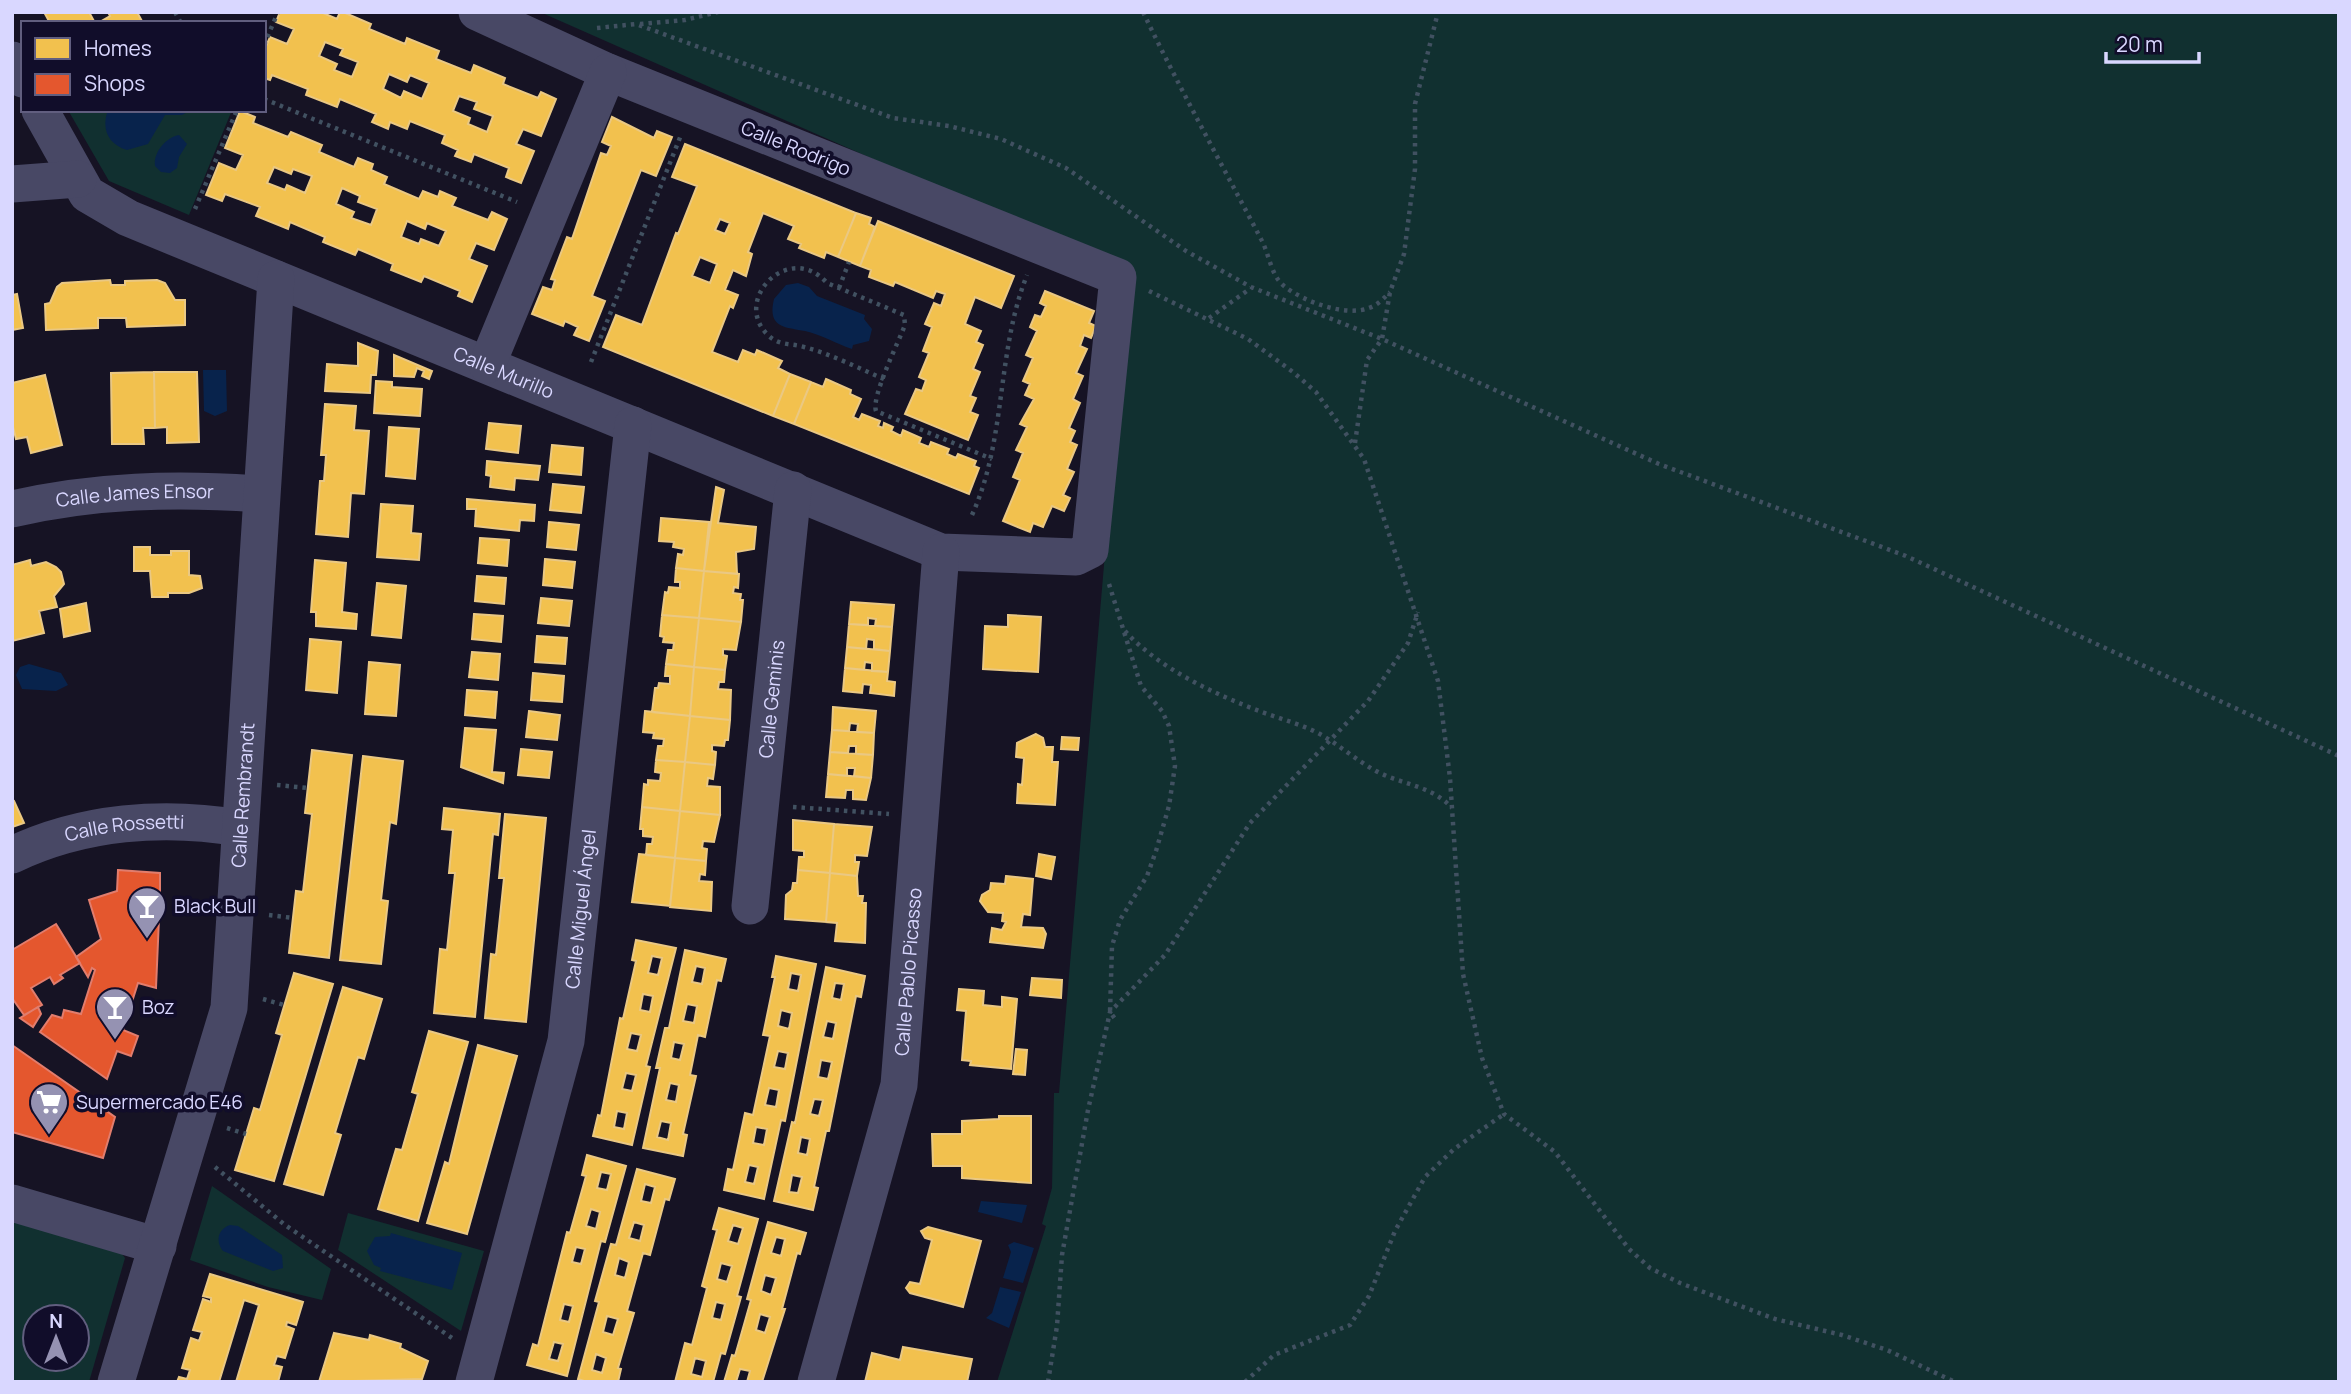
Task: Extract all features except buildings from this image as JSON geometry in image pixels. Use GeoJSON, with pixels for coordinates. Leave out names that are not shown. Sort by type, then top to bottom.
{"type":"FeatureCollection","features":[{"type":"Feature","properties":{"kind":"street","name":"Calle Rodrigo"},"geometry":{"type":"LineString","coordinates":[[477,12],[608,72],[1118,277]]}},
{"type":"Feature","properties":{"kind":"street"},"geometry":{"type":"LineString","coordinates":[[12,60],[21,76]]}},
{"type":"Feature","properties":{"kind":"street"},"geometry":{"type":"LineString","coordinates":[[487,365],[608,72]]}},
{"type":"Feature","properties":{"kind":"street","name":"Calle Murillo"},"geometry":{"type":"LineString","coordinates":[[41,112],[87,194],[102,205],[941,552]]}},
{"type":"Feature","properties":{"kind":"street"},"geometry":{"type":"LineString","coordinates":[[12,184],[78,179]]}},
{"type":"Feature","properties":{"kind":"street"},"geometry":{"type":"LineString","coordinates":[[941,552],[1076,557],[1090,550],[1118,277]]}},
{"type":"Feature","properties":{"kind":"street","name":"Calle Rembrandt"},"geometry":{"type":"LineString","coordinates":[[116,1382],[229,1008],[260,494],[276,279]]}},
{"type":"Feature","properties":{"kind":"street","name":"Calle Miguel Ángel"},"geometry":{"type":"LineString","coordinates":[[474,1382],[566,1041],[633,425]]}},
{"type":"Feature","properties":{"kind":"street","name":"Calle James Ensor"},"geometry":{"type":"LineString","coordinates":[[12,509],[116,492],[188,489],[260,494]]}},
{"type":"Feature","properties":{"kind":"street","name":"Calle Geminis"},"geometry":{"type":"LineString","coordinates":[[750,906],[793,490]]}},
{"type":"Feature","properties":{"kind":"street","name":"Calle Pablo Picasso"},"geometry":{"type":"LineString","coordinates":[[816,1382],[898,1085],[941,552]]}},
{"type":"Feature","properties":{"kind":"street","name":"Calle Rossetti"},"geometry":{"type":"LineString","coordinates":[[12,855],[50,840],[112,825],[176,821],[240,828]]}},
{"type":"Feature","properties":{"kind":"street"},"geometry":{"type":"LineString","coordinates":[[12,1203],[158,1245]]}},
{"type":"Feature","properties":{"kind":"path"},"geometry":{"type":"LineString","coordinates":[[266,40],[278,12]]}},
{"type":"Feature","properties":{"kind":"path"},"geometry":{"type":"LineString","coordinates":[[592,29],[685,20],[718,12]]}},
{"type":"Feature","properties":{"kind":"path"},"geometry":{"type":"LineString","coordinates":[[1143,12],[1179,88],[1263,243],[1277,279],[1284,286],[1305,297],[1353,311],[1377,305],[1390,292]]}},
{"type":"Feature","properties":{"kind":"path"},"geometry":{"type":"LineString","coordinates":[[1354,444],[1367,360],[1382,339],[1390,292],[1406,243],[1415,169],[1415,104],[1438,12]]}},
{"type":"Feature","properties":{"kind":"path"},"geometry":{"type":"LineString","coordinates":[[636,24],[893,118],[949,126],[1001,139],[1066,168],[1186,251],[1251,288],[1382,339],[1659,464],[1906,556],[2339,756]]}},
{"type":"Feature","properties":{"kind":"path"},"geometry":{"type":"LineString","coordinates":[[266,100],[517,202]]}},
{"type":"Feature","properties":{"kind":"path"},"geometry":{"type":"LineString","coordinates":[[192,216],[236,112]]}},
{"type":"Feature","properties":{"kind":"path"},"geometry":{"type":"LineString","coordinates":[[591,362],[683,131]]}},
{"type":"Feature","properties":{"kind":"path"},"geometry":{"type":"LineString","coordinates":[[838,288],[849,262]]}},
{"type":"Feature","properties":{"kind":"path"},"geometry":{"type":"LineString","coordinates":[[884,379],[802,346],[780,343],[761,325],[757,312],[759,294],[764,285],[779,272],[800,268],[838,288],[904,315],[905,325],[874,407],[880,414],[992,459]]}},
{"type":"Feature","properties":{"kind":"path"},"geometry":{"type":"LineString","coordinates":[[972,515],[992,459],[1001,403],[1006,345],[1030,268]]}},
{"type":"Feature","properties":{"kind":"path"},"geometry":{"type":"LineString","coordinates":[[1118,277],[1248,338],[1316,392],[1364,459],[1418,612],[1438,681],[1452,807],[1464,974],[1482,1058],[1504,1114],[1555,1152],[1629,1249],[1650,1268],[1680,1283],[1775,1319],[1842,1335],[1887,1350],[1955,1382]]}},
{"type":"Feature","properties":{"kind":"path"},"geometry":{"type":"LineString","coordinates":[[1209,318],[1251,288]]}},
{"type":"Feature","properties":{"kind":"path"},"geometry":{"type":"LineString","coordinates":[[1048,1382],[1057,1325],[1062,1255],[1087,1110],[1110,1012],[1112,946],[1120,920],[1147,876],[1156,851],[1169,807],[1175,766],[1169,726],[1162,710],[1141,686],[1109,584]]}},
{"type":"Feature","properties":{"kind":"path"},"geometry":{"type":"LineString","coordinates":[[1110,1012],[1165,955],[1250,823],[1368,701],[1408,643],[1418,612]]}},
{"type":"Feature","properties":{"kind":"path"},"geometry":{"type":"LineString","coordinates":[[1124,631],[1137,645],[1186,676],[1329,740],[1377,771],[1442,797],[1452,807]]}},
{"type":"Feature","properties":{"kind":"path"},"geometry":{"type":"LineString","coordinates":[[276,785],[308,788]]}},
{"type":"Feature","properties":{"kind":"path"},"geometry":{"type":"LineString","coordinates":[[790,807],[897,814]]}},
{"type":"Feature","properties":{"kind":"path"},"geometry":{"type":"LineString","coordinates":[[268,915],[293,918]]}},
{"type":"Feature","properties":{"kind":"path"},"geometry":{"type":"LineString","coordinates":[[262,998],[284,1005]]}},
{"type":"Feature","properties":{"kind":"path"},"geometry":{"type":"LineString","coordinates":[[1110,1012],[1116,1020]]}},
{"type":"Feature","properties":{"kind":"path"},"geometry":{"type":"LineString","coordinates":[[1245,1382],[1274,1355],[1350,1325],[1369,1296],[1395,1231],[1425,1177],[1454,1149],[1504,1114]]}},
{"type":"Feature","properties":{"kind":"path"},"geometry":{"type":"LineString","coordinates":[[226,1128],[246,1134]]}},
{"type":"Feature","properties":{"kind":"path"},"geometry":{"type":"LineString","coordinates":[[214,1167],[285,1225],[461,1344]]}},
{"type":"Feature","properties":{"kind":"green space"},"geometry":{"type":"Polygon","coordinates":[[[540,12],[2339,12],[2339,1382],[997,1382],[1046,1226],[1042,1224],[1052,1188],[1054,1093],[1059,1093],[1129,272],[540,12]]]}},
{"type":"Feature","properties":{"kind":"green space"},"geometry":{"type":"Polygon","coordinates":[[[69,112],[231,112],[189,215],[109,181],[69,112]]]}},
{"type":"Feature","properties":{"kind":"green space"},"geometry":{"type":"Polygon","coordinates":[[[212,1186],[331,1269],[322,1300],[268,1287],[190,1260],[212,1186]]]}},
{"type":"Feature","properties":{"kind":"green space"},"geometry":{"type":"Polygon","coordinates":[[[348,1213],[484,1251],[461,1331],[338,1250],[348,1213]]]}},
{"type":"Feature","properties":{"kind":"green space"},"geometry":{"type":"Polygon","coordinates":[[[12,1221],[122,1254],[125,1258],[89,1382],[12,1382],[12,1221]]]}},
{"type":"Feature","properties":{"kind":"water"},"geometry":{"type":"Polygon","coordinates":[[[107,112],[187,112],[182,115],[165,115],[148,144],[127,150],[111,140],[106,129],[107,112]]]}},
{"type":"Feature","properties":{"kind":"water"},"geometry":{"type":"Polygon","coordinates":[[[179,135],[187,144],[179,157],[177,168],[170,173],[161,172],[155,166],[158,151],[165,142],[179,135]]]}},
{"type":"Feature","properties":{"kind":"water"},"geometry":{"type":"Polygon","coordinates":[[[798,283],[809,287],[817,296],[865,315],[864,319],[872,329],[869,341],[853,345],[852,349],[817,334],[785,327],[775,321],[774,299],[786,285],[798,283]]]}},
{"type":"Feature","properties":{"kind":"water"},"geometry":{"type":"Polygon","coordinates":[[[203,370],[226,370],[227,411],[215,416],[204,411],[203,370]]]}},
{"type":"Feature","properties":{"kind":"water"},"geometry":{"type":"Polygon","coordinates":[[[29,664],[61,673],[68,685],[56,691],[22,689],[16,675],[20,667],[29,664]]]}},
{"type":"Feature","properties":{"kind":"water"},"geometry":{"type":"Polygon","coordinates":[[[981,1201],[1027,1205],[1022,1223],[978,1212],[981,1201]]]}},
{"type":"Feature","properties":{"kind":"water"},"geometry":{"type":"Polygon","coordinates":[[[230,1225],[238,1226],[282,1255],[283,1268],[273,1271],[223,1251],[219,1236],[223,1229],[230,1225]]]}},
{"type":"Feature","properties":{"kind":"water"},"geometry":{"type":"Polygon","coordinates":[[[391,1233],[462,1253],[452,1290],[380,1271],[381,1268],[374,1265],[367,1251],[375,1237],[390,1236],[391,1233]]]}},
{"type":"Feature","properties":{"kind":"water"},"geometry":{"type":"Polygon","coordinates":[[[1014,1242],[1034,1248],[1023,1283],[1003,1278],[1011,1252],[1008,1245],[1014,1242]]]}},
{"type":"Feature","properties":{"kind":"water"},"geometry":{"type":"Polygon","coordinates":[[[1000,1287],[1021,1292],[1009,1328],[986,1318],[992,1313],[1000,1287]]]}},
{"type":"Feature","properties":{"kind":"place","name":"Black Bull"},"geometry":{"type":"Point","coordinates":[147,940]}},
{"type":"Feature","properties":{"kind":"place","name":"Boz"},"geometry":{"type":"Point","coordinates":[115,1041]}},
{"type":"Feature","properties":{"kind":"place","name":"Supermercado E46"},"geometry":{"type":"Point","coordinates":[49,1136]}}]}
